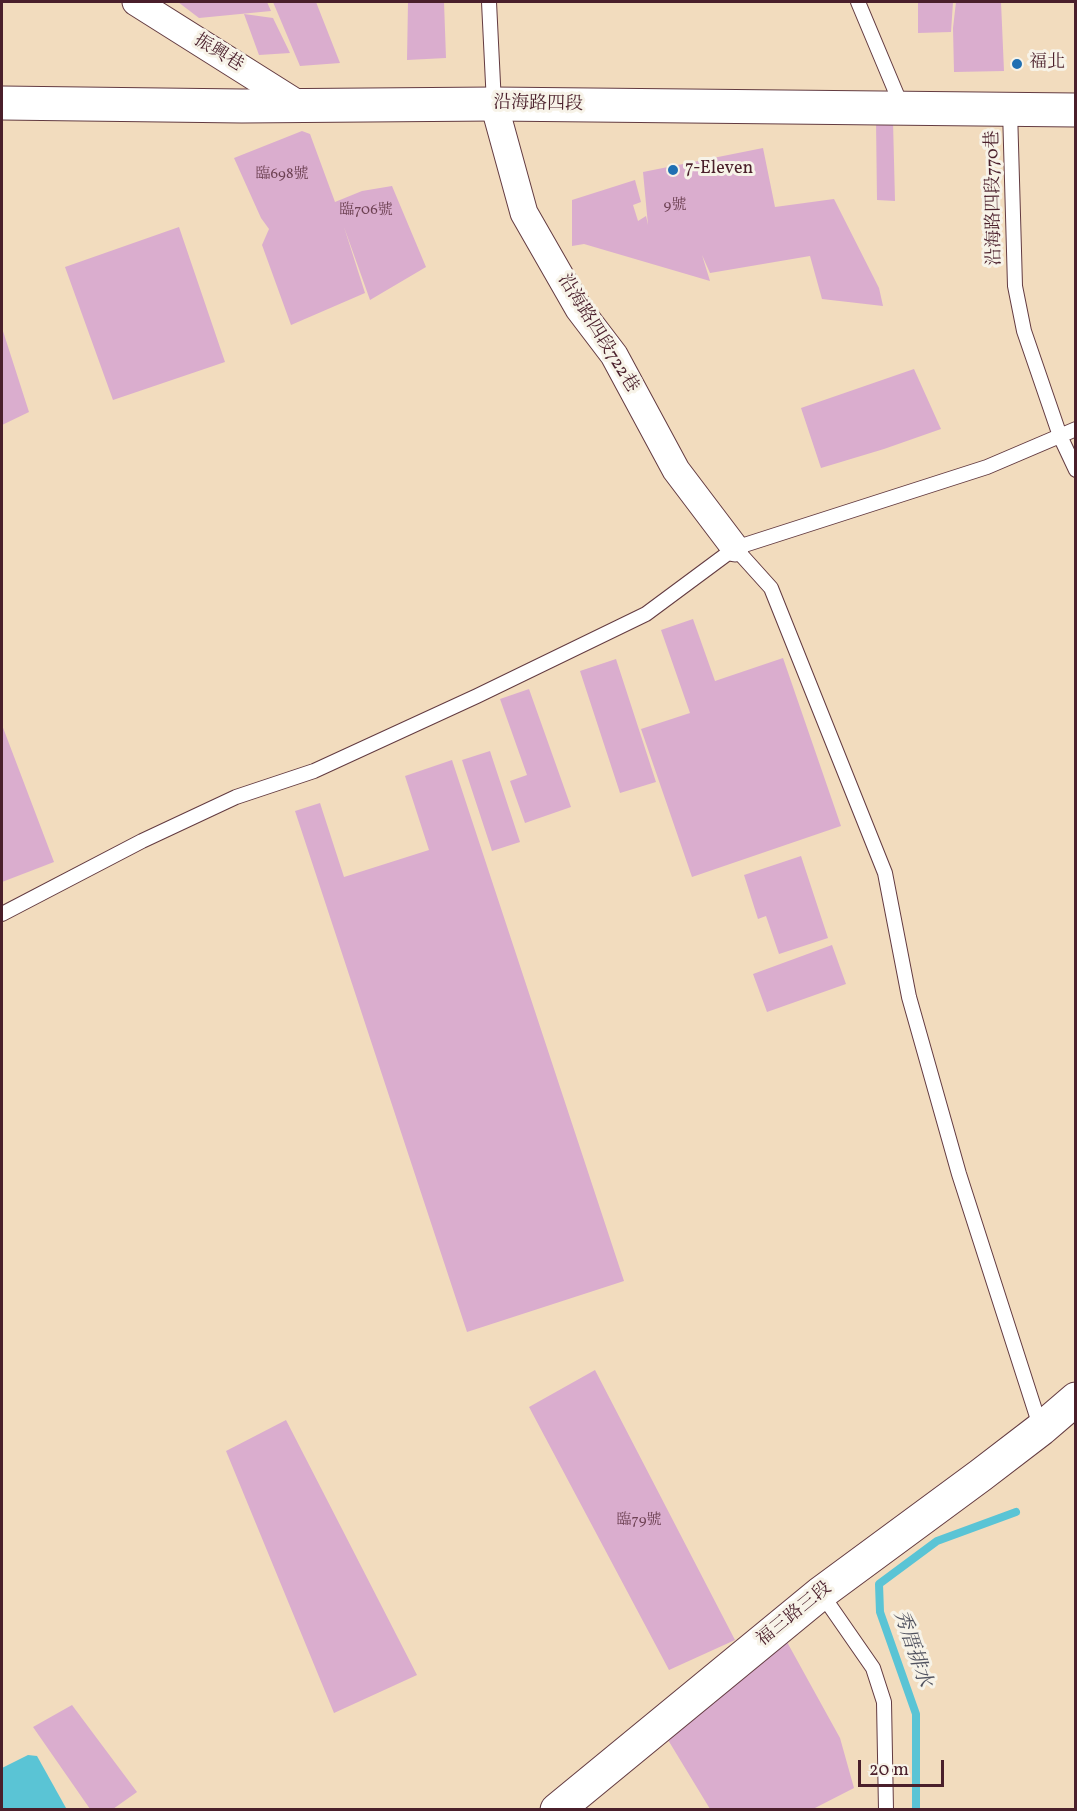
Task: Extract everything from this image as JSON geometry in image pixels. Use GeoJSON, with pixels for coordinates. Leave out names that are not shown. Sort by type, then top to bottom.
{"type":"FeatureCollection","features":[{"type":"Feature","properties":{"kind":"street","name":"振興巷"},"geometry":{"type":"LineString","coordinates":[[136,2],[301,106]]}},
{"type":"Feature","properties":{"kind":"street","name":"沿海路四段"},"geometry":{"type":"LineString","coordinates":[[2,103],[301,106],[494,104],[1076,110]]}},
{"type":"Feature","properties":{"kind":"street","name":"沿海路四段722巷"},"geometry":{"type":"LineString","coordinates":[[494,104],[524,213],[579,309],[614,355],[676,470],[735,548]]}},
{"type":"Feature","properties":{"kind":"street","name":"福三路三段"},"geometry":{"type":"LineString","coordinates":[[556,1809],[821,1593],[1041,1429],[1076,1399]]}},
{"type":"Feature","properties":{"kind":"lane"},"geometry":{"type":"LineString","coordinates":[[489,2],[494,104]]}},
{"type":"Feature","properties":{"kind":"lane"},"geometry":{"type":"LineString","coordinates":[[858,2],[903,109]]}},
{"type":"Feature","properties":{"kind":"lane","name":"沿海路四段770巷"},"geometry":{"type":"LineString","coordinates":[[1010,110],[1015,286],[1024,331],[1060,436],[1076,470]]}},
{"type":"Feature","properties":{"kind":"lane"},"geometry":{"type":"LineString","coordinates":[[2,914],[142,841],[237,797],[314,771],[636,619],[735,548],[987,467],[1076,429]]}},
{"type":"Feature","properties":{"kind":"lane"},"geometry":{"type":"LineString","coordinates":[[735,548],[771,588],[885,873],[909,997],[946,1130],[1041,1429]]}},
{"type":"Feature","properties":{"kind":"lane"},"geometry":{"type":"LineString","coordinates":[[821,1593],[873,1668],[884,1702],[886,1809]]}},
{"type":"Feature","properties":{"kind":"water"},"geometry":{"type":"Polygon","coordinates":[[[28,1755],[37,1756],[66,1808],[2,1809],[2,1768],[28,1755]]]}},
{"type":"Feature","properties":{"kind":"building"},"geometry":{"type":"Polygon","coordinates":[[[178,2],[267,2],[271,11],[199,18],[178,2]]]}},
{"type":"Feature","properties":{"kind":"building"},"geometry":{"type":"Polygon","coordinates":[[[273,2],[316,2],[340,63],[300,66],[273,2]]]}},
{"type":"Feature","properties":{"kind":"building"},"geometry":{"type":"Polygon","coordinates":[[[408,2],[444,2],[446,58],[407,60],[408,2]]]}},
{"type":"Feature","properties":{"kind":"building"},"geometry":{"type":"Polygon","coordinates":[[[918,2],[953,2],[951,32],[918,33],[918,2]]]}},
{"type":"Feature","properties":{"kind":"building"},"geometry":{"type":"Polygon","coordinates":[[[956,2],[1001,2],[1004,71],[954,72],[953,28],[956,2]]]}},
{"type":"Feature","properties":{"kind":"building"},"geometry":{"type":"Polygon","coordinates":[[[244,14],[273,18],[290,53],[259,55],[244,14]]]}},
{"type":"Feature","properties":{"kind":"building"},"geometry":{"type":"Polygon","coordinates":[[[876,120],[893,121],[895,201],[877,200],[876,120]]]}},
{"type":"Feature","properties":{"kind":"building"},"geometry":{"type":"Polygon","coordinates":[[[302,131],[310,134],[335,202],[362,191],[392,186],[426,267],[370,300],[344,227],[365,293],[291,325],[262,245],[269,229],[261,218],[234,158],[302,131]]]}},
{"type":"Feature","properties":{"kind":"building"},"geometry":{"type":"Polygon","coordinates":[[[763,148],[775,207],[834,199],[879,288],[883,306],[822,299],[810,256],[710,273],[702,255],[710,281],[584,244],[572,246],[572,200],[635,180],[641,202],[633,205],[638,221],[646,216],[648,225],[643,172],[763,148]]]}},
{"type":"Feature","properties":{"kind":"building"},"geometry":{"type":"Polygon","coordinates":[[[179,227],[225,362],[113,400],[65,267],[179,227]]]}},
{"type":"Feature","properties":{"kind":"building"},"geometry":{"type":"Polygon","coordinates":[[[2,328],[29,412],[2,425],[2,328]]]}},
{"type":"Feature","properties":{"kind":"building"},"geometry":{"type":"Polygon","coordinates":[[[914,369],[941,429],[821,468],[801,408],[914,369]]]}},
{"type":"Feature","properties":{"kind":"building"},"geometry":{"type":"Polygon","coordinates":[[[693,619],[715,681],[783,658],[841,826],[692,877],[641,729],[690,713],[661,630],[693,619]]]}},
{"type":"Feature","properties":{"kind":"building"},"geometry":{"type":"Polygon","coordinates":[[[616,659],[656,782],[620,793],[580,671],[616,659]]]}},
{"type":"Feature","properties":{"kind":"building"},"geometry":{"type":"Polygon","coordinates":[[[529,689],[571,807],[525,823],[510,781],[527,775],[500,699],[529,689]]]}},
{"type":"Feature","properties":{"kind":"building"},"geometry":{"type":"Polygon","coordinates":[[[2,725],[54,862],[2,882],[2,725]]]}},
{"type":"Feature","properties":{"kind":"building"},"geometry":{"type":"Polygon","coordinates":[[[490,751],[520,842],[492,851],[462,760],[490,751]]]}},
{"type":"Feature","properties":{"kind":"building"},"geometry":{"type":"Polygon","coordinates":[[[452,760],[624,1281],[467,1332],[295,811],[320,803],[344,877],[429,850],[405,776],[452,760]]]}},
{"type":"Feature","properties":{"kind":"building"},"geometry":{"type":"Polygon","coordinates":[[[801,856],[828,938],[779,954],[766,916],[758,919],[744,875],[801,856]]]}},
{"type":"Feature","properties":{"kind":"building"},"geometry":{"type":"Polygon","coordinates":[[[832,945],[846,984],[767,1012],[753,974],[832,945]]]}},
{"type":"Feature","properties":{"kind":"building"},"geometry":{"type":"Polygon","coordinates":[[[595,1370],[735,1640],[669,1670],[529,1407],[595,1370]]]}},
{"type":"Feature","properties":{"kind":"building"},"geometry":{"type":"Polygon","coordinates":[[[286,1420],[417,1675],[334,1713],[226,1451],[286,1420]]]}},
{"type":"Feature","properties":{"kind":"building"},"geometry":{"type":"Polygon","coordinates":[[[787,1642],[840,1738],[854,1788],[813,1809],[710,1809],[665,1735],[787,1642]]]}},
{"type":"Feature","properties":{"kind":"building"},"geometry":{"type":"Polygon","coordinates":[[[72,1705],[137,1792],[113,1809],[90,1809],[33,1727],[72,1705]]]}},
{"type":"Feature","properties":{"kind":"waterway","name":"秀厝排水"},"geometry":{"type":"LineString","coordinates":[[916,1810],[916,1714],[880,1612],[879,1584],[937,1541],[1016,1512]]}},
{"type":"Feature","properties":{"kind":"place","name":"福北"},"geometry":{"type":"Point","coordinates":[1017,64]}},
{"type":"Feature","properties":{"kind":"place","name":"7-Eleven"},"geometry":{"type":"Point","coordinates":[673,170]}}]}
